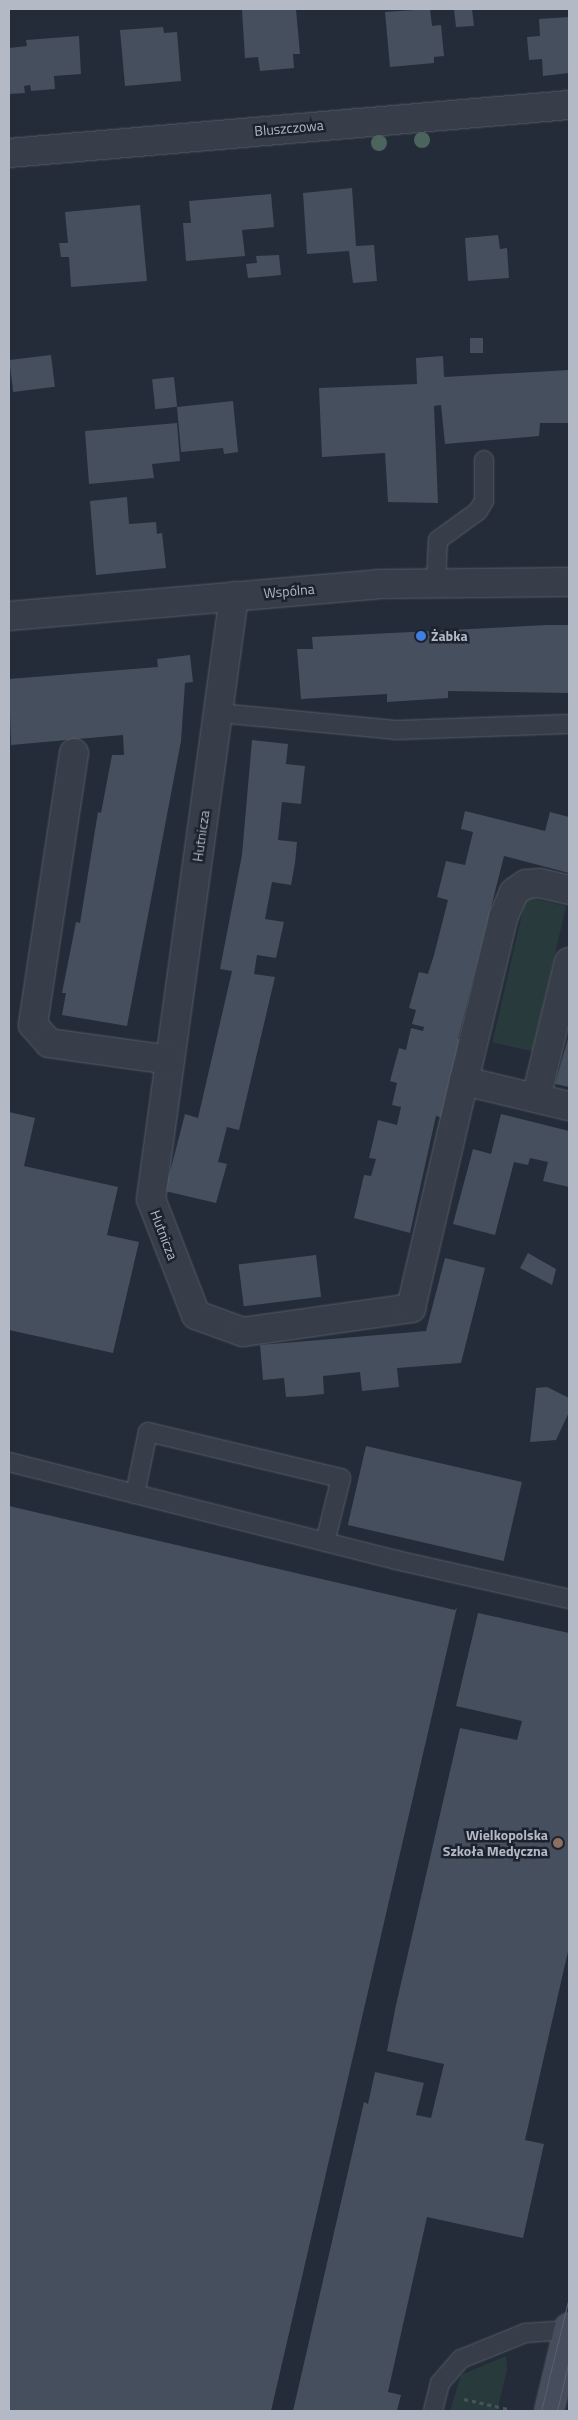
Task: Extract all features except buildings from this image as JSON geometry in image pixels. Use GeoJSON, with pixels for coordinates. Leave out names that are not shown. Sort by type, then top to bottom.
{"type":"FeatureCollection","features":[{"type":"Feature","properties":{"kind":"street","name":"Bluszczowa"},"geometry":{"type":"LineString","coordinates":[[9,153],[569,104]]}},
{"type":"Feature","properties":{"kind":"street","name":"Wspólna"},"geometry":{"type":"LineString","coordinates":[[9,616],[234,596],[436,582],[569,582]]}},
{"type":"Feature","properties":{"kind":"street","name":"Hutnicza"},"geometry":{"type":"LineString","coordinates":[[234,596],[150,1199],[196,1315],[243,1332],[411,1308],[464,1081]]}},
{"type":"Feature","properties":{"kind":"street"},"geometry":{"type":"LineString","coordinates":[[74,753],[33,1024],[48,1043],[170,1060]]}},
{"type":"Feature","properties":{"kind":"street"},"geometry":{"type":"LineString","coordinates":[[569,890],[539,883],[526,884],[514,892],[503,918],[464,1081],[569,1106]]}},
{"type":"Feature","properties":{"kind":"street"},"geometry":{"type":"LineString","coordinates":[[536,1098],[569,962]]}},
{"type":"Feature","properties":{"kind":"street"},"geometry":{"type":"LineString","coordinates":[[549,2411],[569,2328]]}},
{"type":"Feature","properties":{"kind":"lane"},"geometry":{"type":"LineString","coordinates":[[436,582],[438,540],[478,511],[484,501],[484,460]]}},
{"type":"Feature","properties":{"kind":"lane"},"geometry":{"type":"LineString","coordinates":[[219,713],[397,730],[569,724]]}},
{"type":"Feature","properties":{"kind":"lane"},"geometry":{"type":"LineString","coordinates":[[135,1494],[148,1432],[341,1478],[325,1542]]}},
{"type":"Feature","properties":{"kind":"lane"},"geometry":{"type":"LineString","coordinates":[[9,1462],[325,1542],[569,1599]]}},
{"type":"Feature","properties":{"kind":"lane"},"geometry":{"type":"LineString","coordinates":[[433,2411],[440,2383],[461,2359],[525,2334],[569,2328]]}},
{"type":"Feature","properties":{"kind":"path"},"geometry":{"type":"LineString","coordinates":[[464,2399],[508,2409]]}},
{"type":"Feature","properties":{"kind":"shaded area"},"geometry":{"type":"Polygon","coordinates":[[[526,897],[566,906],[532,1051],[492,1042],[526,897]]]}},
{"type":"Feature","properties":{"kind":"shaded area"},"geometry":{"type":"Polygon","coordinates":[[[506,2356],[507,2370],[497,2411],[450,2411],[461,2375],[506,2356]]]}},
{"type":"Feature","properties":{"kind":"tram line"},"geometry":{"type":"LineString","coordinates":[[541,2411],[569,2297]]}},
{"type":"Feature","properties":{"kind":"tram line"},"geometry":{"type":"LineString","coordinates":[[557,2411],[569,2360]]}},
{"type":"Feature","properties":{"kind":"place","name":"Żabka"},"geometry":{"type":"Point","coordinates":[421,636]}},
{"type":"Feature","properties":{"kind":"place","name":"Wielkopolska Szkoła Medyczna"},"geometry":{"type":"Point","coordinates":[558,1843]}}]}
